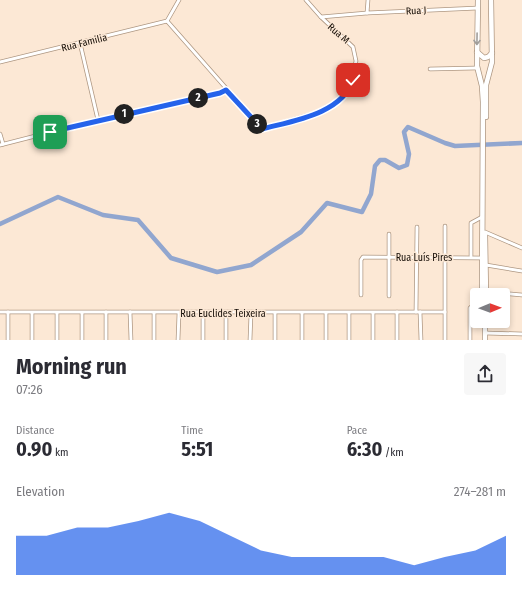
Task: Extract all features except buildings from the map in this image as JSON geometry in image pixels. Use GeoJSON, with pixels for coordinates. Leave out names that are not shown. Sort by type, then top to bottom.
{"type":"FeatureCollection","features":[{"type":"Feature","properties":{"kind":"highway"},"geometry":{"type":"LineString","coordinates":[[478,0],[477,68],[482,86],[485,159],[485,288]]}},
{"type":"Feature","properties":{"kind":"highway"},"geometry":{"type":"LineString","coordinates":[[484,122],[486,84],[491,67],[492,53],[491,0]]}},
{"type":"Feature","properties":{"kind":"highway"},"geometry":{"type":"LineString","coordinates":[[477,52],[484,58],[488,57],[492,53]]}},
{"type":"Feature","properties":{"kind":"highway"},"geometry":{"type":"LineString","coordinates":[[484,288],[482,258],[482,217],[485,159]]}},
{"type":"Feature","properties":{"kind":"highway"},"geometry":{"type":"LineString","coordinates":[[484,328],[484,340]]}},
{"type":"Feature","properties":{"kind":"highway"},"geometry":{"type":"LineString","coordinates":[[484,340],[485,328]]}},
{"type":"Feature","properties":{"kind":"street"},"geometry":{"type":"LineString","coordinates":[[0,134],[1,145],[98,120],[220,93],[226,90],[167,21],[179,0]]}},
{"type":"Feature","properties":{"kind":"street","name":"Rua M"},"geometry":{"type":"LineString","coordinates":[[226,90],[262,129],[322,111],[337,101],[350,87],[356,61],[355,51],[351,44],[321,17],[306,0]]}},
{"type":"Feature","properties":{"kind":"street"},"geometry":{"type":"LineString","coordinates":[[367,13],[368,0]]}},
{"type":"Feature","properties":{"kind":"street","name":"Rua J"},"geometry":{"type":"LineString","coordinates":[[321,17],[367,13],[478,8]]}},
{"type":"Feature","properties":{"kind":"street","name":"Rua Familia"},"geometry":{"type":"LineString","coordinates":[[0,62],[167,21]]}},
{"type":"Feature","properties":{"kind":"street"},"geometry":{"type":"LineString","coordinates":[[80,42],[98,120]]}},
{"type":"Feature","properties":{"kind":"street"},"geometry":{"type":"LineString","coordinates":[[430,69],[477,68]]}},
{"type":"Feature","properties":{"kind":"street"},"geometry":{"type":"LineString","coordinates":[[471,256],[471,223],[482,217]]}},
{"type":"Feature","properties":{"kind":"street"},"geometry":{"type":"LineString","coordinates":[[445,226],[445,340]]}},
{"type":"Feature","properties":{"kind":"street"},"geometry":{"type":"LineString","coordinates":[[417,227],[418,312],[421,340]]}},
{"type":"Feature","properties":{"kind":"street"},"geometry":{"type":"LineString","coordinates":[[485,232],[522,248]]}},
{"type":"Feature","properties":{"kind":"street"},"geometry":{"type":"LineString","coordinates":[[389,234],[389,296]]}},
{"type":"Feature","properties":{"kind":"street","name":"Rua Luís Pires"},"geometry":{"type":"LineString","coordinates":[[361,295],[361,259],[366,257],[471,256],[482,258]]}},
{"type":"Feature","properties":{"kind":"street"},"geometry":{"type":"LineString","coordinates":[[486,265],[522,271]]}},
{"type":"Feature","properties":{"kind":"street"},"geometry":{"type":"LineString","coordinates":[[510,295],[522,295]]}},
{"type":"Feature","properties":{"kind":"street","name":"Rua Euclides Teixeira"},"geometry":{"type":"LineString","coordinates":[[0,312],[445,312]]}},
{"type":"Feature","properties":{"kind":"street"},"geometry":{"type":"LineString","coordinates":[[8,312],[8,340]]}},
{"type":"Feature","properties":{"kind":"street"},"geometry":{"type":"LineString","coordinates":[[106,312],[106,340]]}},
{"type":"Feature","properties":{"kind":"street"},"geometry":{"type":"LineString","coordinates":[[130,312],[131,340]]}},
{"type":"Feature","properties":{"kind":"street"},"geometry":{"type":"LineString","coordinates":[[397,312],[397,340]]}},
{"type":"Feature","properties":{"kind":"street"},"geometry":{"type":"LineString","coordinates":[[32,313],[32,340]]}},
{"type":"Feature","properties":{"kind":"street"},"geometry":{"type":"LineString","coordinates":[[57,313],[57,340]]}},
{"type":"Feature","properties":{"kind":"street"},"geometry":{"type":"LineString","coordinates":[[82,313],[82,340]]}},
{"type":"Feature","properties":{"kind":"street"},"geometry":{"type":"LineString","coordinates":[[154,313],[154,340]]}},
{"type":"Feature","properties":{"kind":"street"},"geometry":{"type":"LineString","coordinates":[[178,340],[179,313]]}},
{"type":"Feature","properties":{"kind":"street"},"geometry":{"type":"LineString","coordinates":[[202,340],[203,313]]}},
{"type":"Feature","properties":{"kind":"street"},"geometry":{"type":"LineString","coordinates":[[226,313],[226,340]]}},
{"type":"Feature","properties":{"kind":"street"},"geometry":{"type":"LineString","coordinates":[[250,340],[251,313]]}},
{"type":"Feature","properties":{"kind":"street"},"geometry":{"type":"LineString","coordinates":[[275,313],[275,340]]}},
{"type":"Feature","properties":{"kind":"street"},"geometry":{"type":"LineString","coordinates":[[302,313],[302,340]]}},
{"type":"Feature","properties":{"kind":"street"},"geometry":{"type":"LineString","coordinates":[[326,313],[326,340]]}},
{"type":"Feature","properties":{"kind":"street"},"geometry":{"type":"LineString","coordinates":[[349,313],[349,340]]}},
{"type":"Feature","properties":{"kind":"street"},"geometry":{"type":"LineString","coordinates":[[373,313],[373,340]]}},
{"type":"Feature","properties":{"kind":"street"},"geometry":{"type":"LineString","coordinates":[[470,328],[470,340]]}},
{"type":"Feature","properties":{"kind":"street"},"geometry":{"type":"LineString","coordinates":[[485,333],[522,334]]}},
{"type":"Feature","properties":{"kind":"waterway"},"geometry":{"type":"LineString","coordinates":[[0,224],[58,197],[103,215],[138,220],[171,258],[217,272],[251,265],[301,232],[327,203],[362,212],[371,194],[375,166],[380,160],[385,160],[399,168],[407,165],[409,154],[404,132],[408,127],[455,146],[522,143]]}},
{"type":"Feature","properties":{"kind":"route"},"geometry":{"type":"LineString","coordinates":[[50,132],[220,93],[226,90],[262,129],[322,111],[347,92],[353,80]]}}]}
